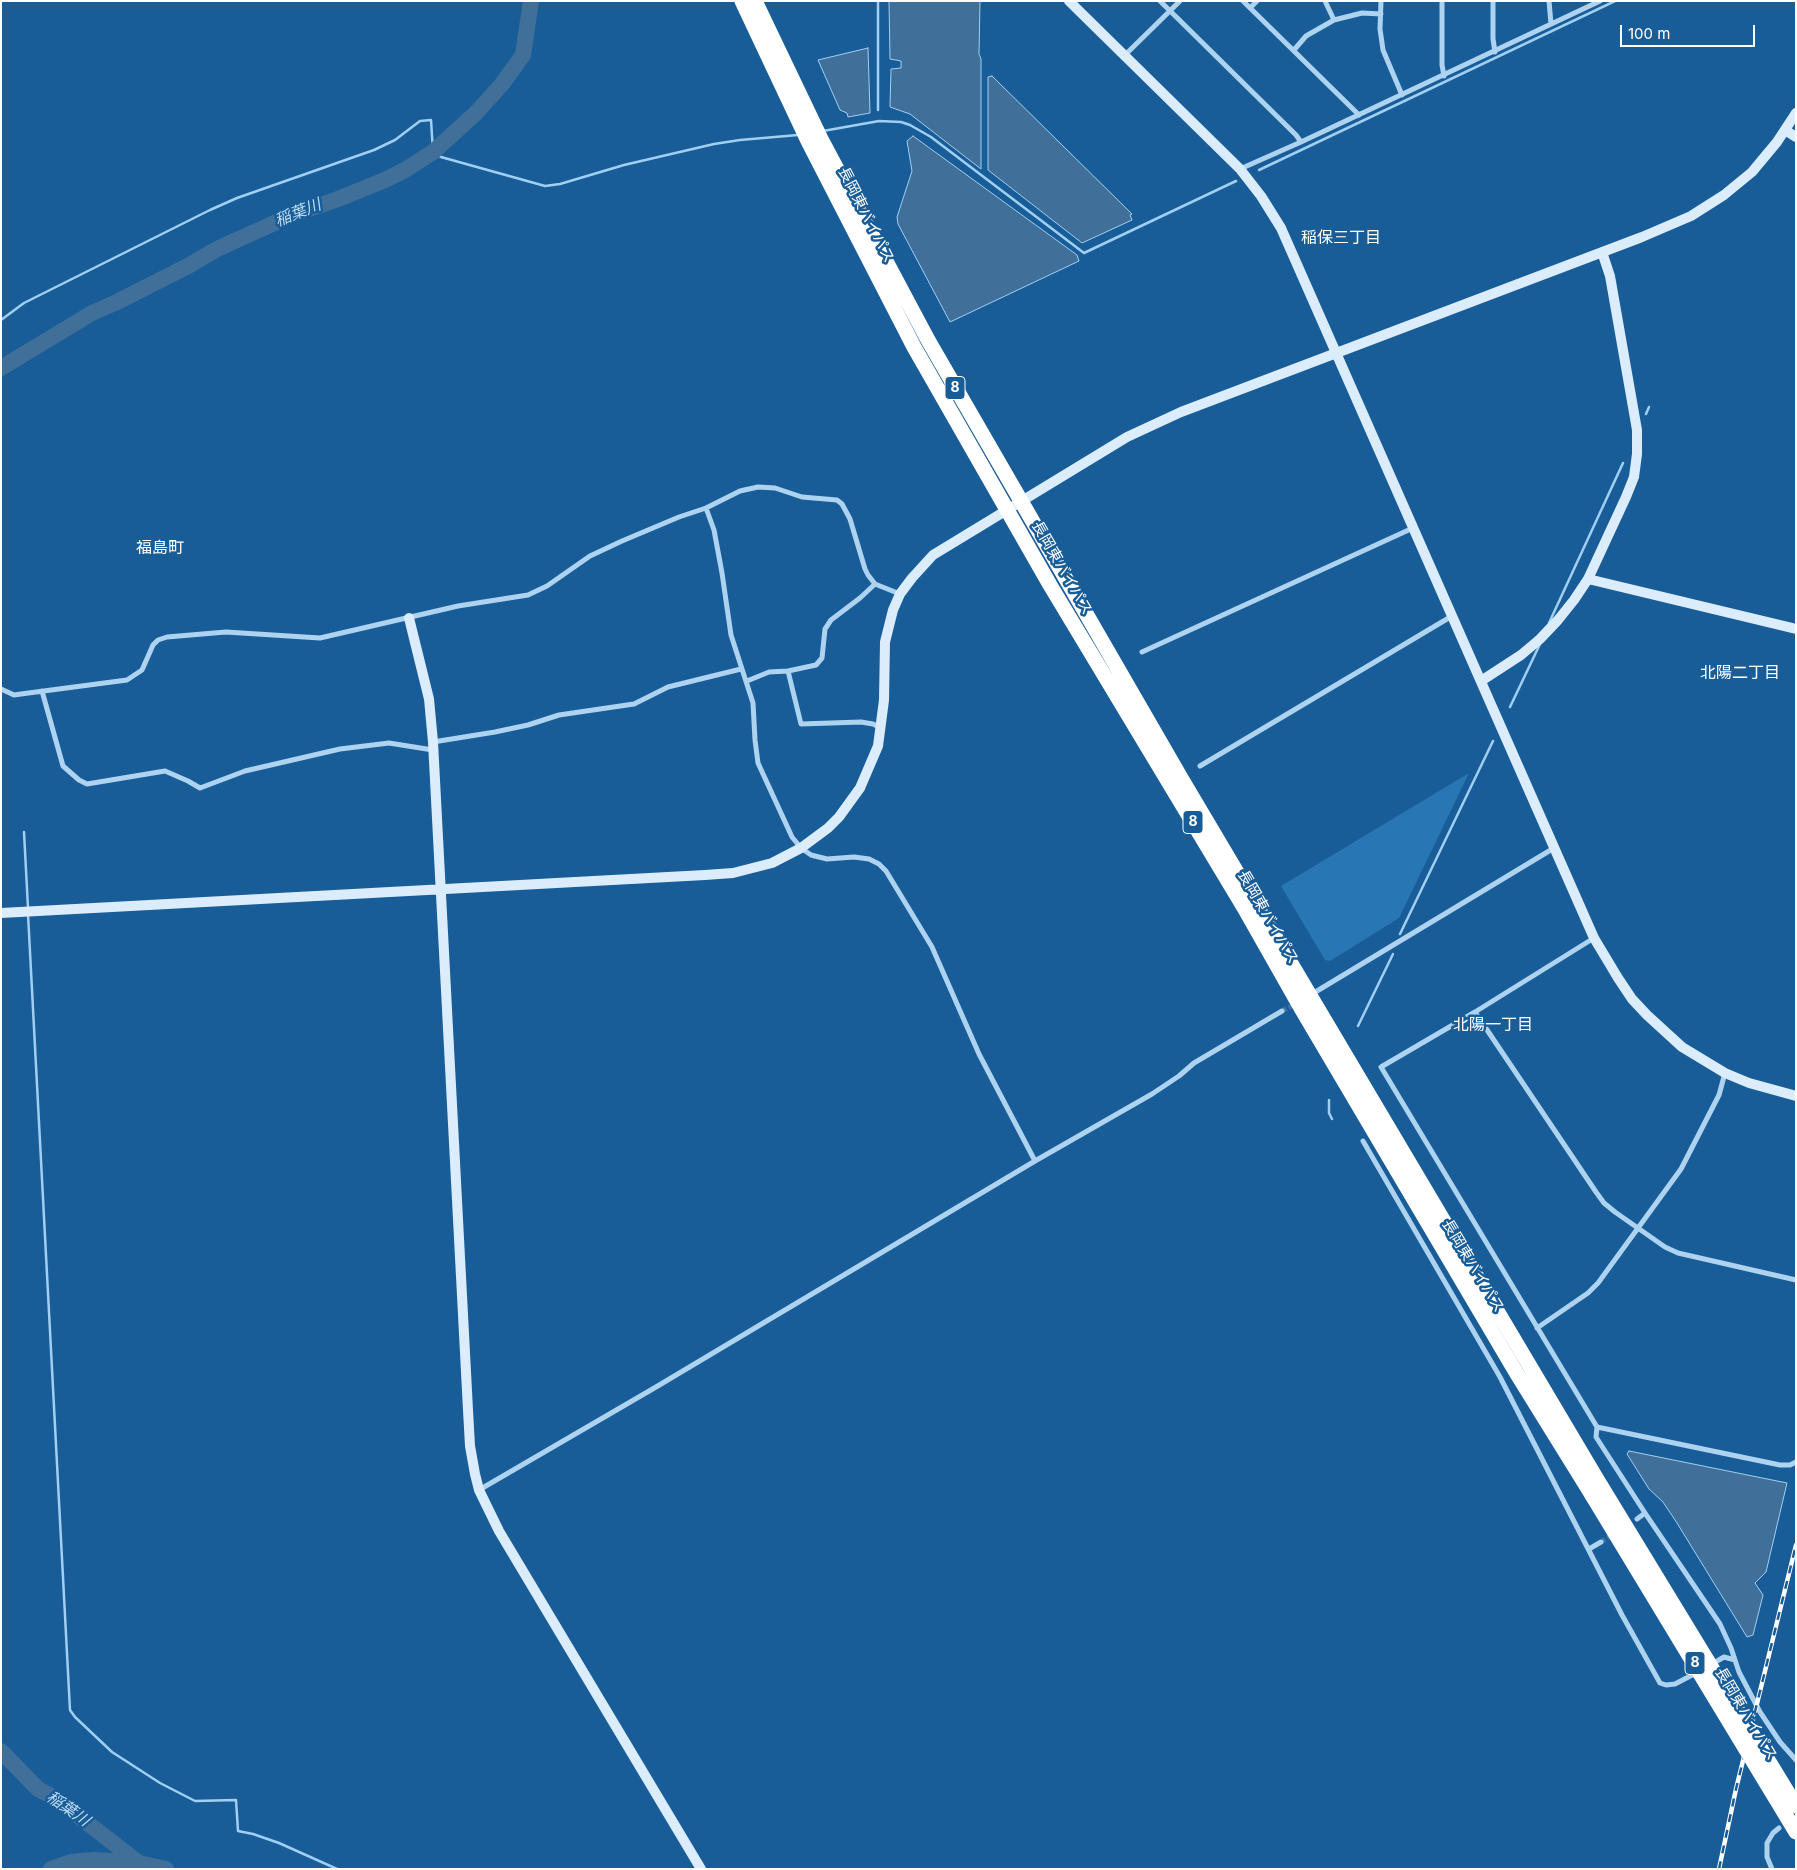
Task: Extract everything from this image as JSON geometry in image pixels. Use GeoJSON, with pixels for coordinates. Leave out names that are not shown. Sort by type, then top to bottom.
{"type":"FeatureCollection","features":[{"type":"Feature","properties":{"kind":"highway","name":"長岡東バイパス"},"geometry":{"type":"LineString","coordinates":[[742,1],[815,140],[914,347],[1014,505],[1050,585],[1236,894],[1301,1008],[1512,1365],[1596,1490],[1796,1806]]}},
{"type":"Feature","properties":{"kind":"highway","name":"長岡東バイパス"},"geometry":{"type":"LineString","coordinates":[[755,1],[805,120]]}},
{"type":"Feature","properties":{"kind":"highway","name":"長岡東バイパス"},"geometry":{"type":"LineString","coordinates":[[1596,1490],[1796,1832]]}},
{"type":"Feature","properties":{"kind":"street"},"geometry":{"type":"LineString","coordinates":[[1069,1],[1240,169],[1261,196],[1281,228],[1594,938],[1618,978],[1632,999],[1682,1047],[1725,1073],[1749,1083],[1796,1096]]}},
{"type":"Feature","properties":{"kind":"street"},"geometry":{"type":"LineString","coordinates":[[1160,1],[1301,142]]}},
{"type":"Feature","properties":{"kind":"street"},"geometry":{"type":"LineString","coordinates":[[1124,56],[1180,1]]}},
{"type":"Feature","properties":{"kind":"street"},"geometry":{"type":"LineString","coordinates":[[1243,1],[1359,115]]}},
{"type":"Feature","properties":{"kind":"street"},"geometry":{"type":"LineString","coordinates":[[1250,8],[1257,1]]}},
{"type":"Feature","properties":{"kind":"street"},"geometry":{"type":"LineString","coordinates":[[1325,1],[1334,20]]}},
{"type":"Feature","properties":{"kind":"street"},"geometry":{"type":"LineString","coordinates":[[1380,1],[1380,29],[1383,50],[1402,95]]}},
{"type":"Feature","properties":{"kind":"street"},"geometry":{"type":"LineString","coordinates":[[1442,1],[1442,65],[1444,76]]}},
{"type":"Feature","properties":{"kind":"street"},"geometry":{"type":"LineString","coordinates":[[1493,1],[1495,52]]}},
{"type":"Feature","properties":{"kind":"street"},"geometry":{"type":"LineString","coordinates":[[1549,1],[1551,24]]}},
{"type":"Feature","properties":{"kind":"street"},"geometry":{"type":"LineString","coordinates":[[1240,169],[1444,76],[1600,1]]}},
{"type":"Feature","properties":{"kind":"street"},"geometry":{"type":"LineString","coordinates":[[1294,50],[1306,36],[1334,20],[1362,13],[1381,14]]}},
{"type":"Feature","properties":{"kind":"street"},"geometry":{"type":"LineString","coordinates":[[1,913],[441,891],[733,873],[772,863],[802,848],[839,817],[860,788],[878,746],[884,700],[885,642],[893,610],[900,594],[933,555],[1127,437],[1181,412],[1658,231],[1708,206],[1752,172],[1764,159],[1796,113]]}},
{"type":"Feature","properties":{"kind":"street"},"geometry":{"type":"LineString","coordinates":[[1785,130],[1796,137]]}},
{"type":"Feature","properties":{"kind":"street"},"geometry":{"type":"LineString","coordinates":[[1481,681],[1515,660],[1540,639],[1558,620],[1588,579],[1634,477],[1637,454],[1637,430],[1634,408],[1610,276],[1602,252]]}},
{"type":"Feature","properties":{"kind":"street"},"geometry":{"type":"LineString","coordinates":[[1,689],[14,695],[127,680],[142,670],[153,645],[158,640],[167,637],[226,632],[320,638],[475,602],[528,595],[547,586],[590,556],[656,526],[706,508],[740,491],[758,486],[775,488],[802,497],[838,500],[846,511],[865,568],[875,584],[900,594]]}},
{"type":"Feature","properties":{"kind":"street"},"geometry":{"type":"LineString","coordinates":[[706,508],[714,530],[732,635],[755,710],[754,730],[758,763],[792,837],[802,848],[819,858],[839,859],[854,857],[869,859],[879,864],[886,871],[932,947],[979,1054],[1035,1161]]}},
{"type":"Feature","properties":{"kind":"street"},"geometry":{"type":"LineString","coordinates":[[1142,652],[1413,528]]}},
{"type":"Feature","properties":{"kind":"street"},"geometry":{"type":"LineString","coordinates":[[1588,579],[1796,629]]}},
{"type":"Feature","properties":{"kind":"street"},"geometry":{"type":"LineString","coordinates":[[747,681],[769,672],[788,671],[816,664],[822,658],[825,629],[830,620],[860,598],[875,584]]}},
{"type":"Feature","properties":{"kind":"street"},"geometry":{"type":"LineString","coordinates":[[1200,766],[1452,616]]}},
{"type":"Feature","properties":{"kind":"street"},"geometry":{"type":"LineString","coordinates":[[409,618],[429,699],[433,746],[468,1410],[472,1458],[479,1490],[504,1540],[701,1869]]}},
{"type":"Feature","properties":{"kind":"street"},"geometry":{"type":"LineString","coordinates":[[42,691],[63,766],[79,780],[87,784],[165,771],[200,788],[245,771],[340,749],[389,743],[433,746],[568,713],[634,704],[668,687],[741,669]]}},
{"type":"Feature","properties":{"kind":"street"},"geometry":{"type":"LineString","coordinates":[[788,671],[801,724],[861,722],[873,724],[881,728]]}},
{"type":"Feature","properties":{"kind":"street"},"geometry":{"type":"LineString","coordinates":[[1317,991],[1555,847]]}},
{"type":"Feature","properties":{"kind":"street"},"geometry":{"type":"LineString","coordinates":[[1594,938],[1475,1012],[1381,1067],[1597,1426],[1596,1437],[1645,1514],[1720,1624],[1739,1672],[1760,1712],[1780,1742],[1796,1760]]}},
{"type":"Feature","properties":{"kind":"street"},"geometry":{"type":"LineString","coordinates":[[479,1490],[656,1388],[1035,1161],[1152,1094],[1179,1076],[1194,1063],[1282,1011]]}},
{"type":"Feature","properties":{"kind":"street"},"geometry":{"type":"LineString","coordinates":[[1475,1012],[1604,1203],[1637,1229],[1678,1253],[1796,1280]]}},
{"type":"Feature","properties":{"kind":"street"},"geometry":{"type":"LineString","coordinates":[[1537,1328],[1588,1293],[1598,1283],[1681,1169],[1719,1095],[1725,1073]]}},
{"type":"Feature","properties":{"kind":"street"},"geometry":{"type":"LineString","coordinates":[[1363,1141],[1500,1377],[1622,1615],[1660,1683],[1666,1685],[1675,1684],[1724,1658],[1735,1660]]}},
{"type":"Feature","properties":{"kind":"street"},"geometry":{"type":"LineString","coordinates":[[1597,1426],[1780,1466],[1790,1466],[1796,1462]]}},
{"type":"Feature","properties":{"kind":"street"},"geometry":{"type":"LineString","coordinates":[[1638,1519],[1645,1514]]}},
{"type":"Feature","properties":{"kind":"street"},"geometry":{"type":"LineString","coordinates":[[1589,1549],[1601,1542]]}},
{"type":"Feature","properties":{"kind":"street"},"geometry":{"type":"LineString","coordinates":[[1772,1869],[1767,1857],[1767,1843],[1773,1833],[1779,1828]]}},
{"type":"Feature","properties":{"kind":"shaded area"},"geometry":{"type":"Polygon","coordinates":[[[889,1],[980,1],[981,169],[910,114],[890,107],[891,69],[901,68],[901,61],[890,59],[889,1]]]}},
{"type":"Feature","properties":{"kind":"shaded area"},"geometry":{"type":"Polygon","coordinates":[[[868,48],[870,113],[848,117],[847,113],[840,110],[818,60],[868,48]]]}},
{"type":"Feature","properties":{"kind":"shaded area"},"geometry":{"type":"Polygon","coordinates":[[[992,76],[1132,214],[1130,215],[1132,220],[1082,243],[988,170],[988,77],[992,76]]]}},
{"type":"Feature","properties":{"kind":"shaded area"},"geometry":{"type":"Polygon","coordinates":[[[913,136],[1077,255],[1079,261],[950,322],[898,224],[897,217],[912,171],[907,141],[913,136]]]}},
{"type":"Feature","properties":{"kind":"shaded area"},"geometry":{"type":"Polygon","coordinates":[[[1469,773],[1399,918],[1330,961],[1325,960],[1281,886],[1469,773]]]}},
{"type":"Feature","properties":{"kind":"shaded area"},"geometry":{"type":"Polygon","coordinates":[[[1629,1451],[1787,1483],[1766,1572],[1755,1583],[1763,1595],[1753,1635],[1747,1637],[1677,1523],[1663,1502],[1649,1489],[1627,1454],[1629,1451]]]}},
{"type":"Feature","properties":{"kind":"waterway","name":"稲葉川"},"geometry":{"type":"LineString","coordinates":[[1,368],[92,313],[188,266],[217,249],[292,215],[385,180],[433,152],[476,113],[502,84],[523,55],[531,1]]}},
{"type":"Feature","properties":{"kind":"waterway"},"geometry":{"type":"LineString","coordinates":[[878,1],[878,110]]}},
{"type":"Feature","properties":{"kind":"waterway"},"geometry":{"type":"LineString","coordinates":[[1259,170],[1615,1]]}},
{"type":"Feature","properties":{"kind":"waterway"},"geometry":{"type":"LineString","coordinates":[[1,320],[24,303],[210,210],[237,198],[374,150],[395,140],[420,121],[431,120],[433,152],[441,157],[545,186],[560,184],[624,165],[714,144],[798,135]]}},
{"type":"Feature","properties":{"kind":"waterway"},"geometry":{"type":"LineString","coordinates":[[823,131],[879,121],[901,122],[910,125],[931,137],[1084,253],[1236,181]]}},
{"type":"Feature","properties":{"kind":"waterway"},"geometry":{"type":"LineString","coordinates":[[1646,414],[1649,407]]}},
{"type":"Feature","properties":{"kind":"waterway"},"geometry":{"type":"LineString","coordinates":[[1549,623],[1623,463]]}},
{"type":"Feature","properties":{"kind":"waterway"},"geometry":{"type":"LineString","coordinates":[[1510,707],[1540,644]]}},
{"type":"Feature","properties":{"kind":"waterway"},"geometry":{"type":"LineString","coordinates":[[1400,934],[1493,741]]}},
{"type":"Feature","properties":{"kind":"waterway"},"geometry":{"type":"LineString","coordinates":[[24,832],[28,908]]}},
{"type":"Feature","properties":{"kind":"waterway"},"geometry":{"type":"LineString","coordinates":[[28,914],[70,1710],[112,1752],[160,1783],[195,1801],[236,1800],[238,1831],[279,1843],[337,1869]]}},
{"type":"Feature","properties":{"kind":"waterway"},"geometry":{"type":"LineString","coordinates":[[1358,1026],[1393,954]]}},
{"type":"Feature","properties":{"kind":"waterway"},"geometry":{"type":"LineString","coordinates":[[1329,1100],[1329,1113],[1332,1119]]}},
{"type":"Feature","properties":{"kind":"waterway","name":"稲葉川"},"geometry":{"type":"LineString","coordinates":[[1,1751],[38,1789],[55,1798],[139,1863]]}},
{"type":"Feature","properties":{"kind":"waterway"},"geometry":{"type":"LineString","coordinates":[[51,1869],[71,1862],[94,1860],[139,1863],[166,1869]]}},
{"type":"Feature","properties":{"kind":"tunnel"},"geometry":{"type":"LineString","coordinates":[[1282,1011],[1297,1003]]}},
{"type":"Feature","properties":{"kind":"tunnel"},"geometry":{"type":"LineString","coordinates":[[1601,1542],[1613,1534]]}},
{"type":"Feature","properties":{"kind":"railway"},"geometry":{"type":"LineString","coordinates":[[1719,1869],[1736,1789],[1796,1545]]}},
{"type":"Feature","properties":{"kind":"district","name":"稲保三丁目"},"geometry":{"type":"Point","coordinates":[1341,238]}},
{"type":"Feature","properties":{"kind":"district","name":"福島町"},"geometry":{"type":"Point","coordinates":[160,548]}},
{"type":"Feature","properties":{"kind":"district","name":"北陽二丁目"},"geometry":{"type":"Point","coordinates":[1740,673]}},
{"type":"Feature","properties":{"kind":"district","name":"北陽一丁目"},"geometry":{"type":"Point","coordinates":[1493,1025]}}]}
